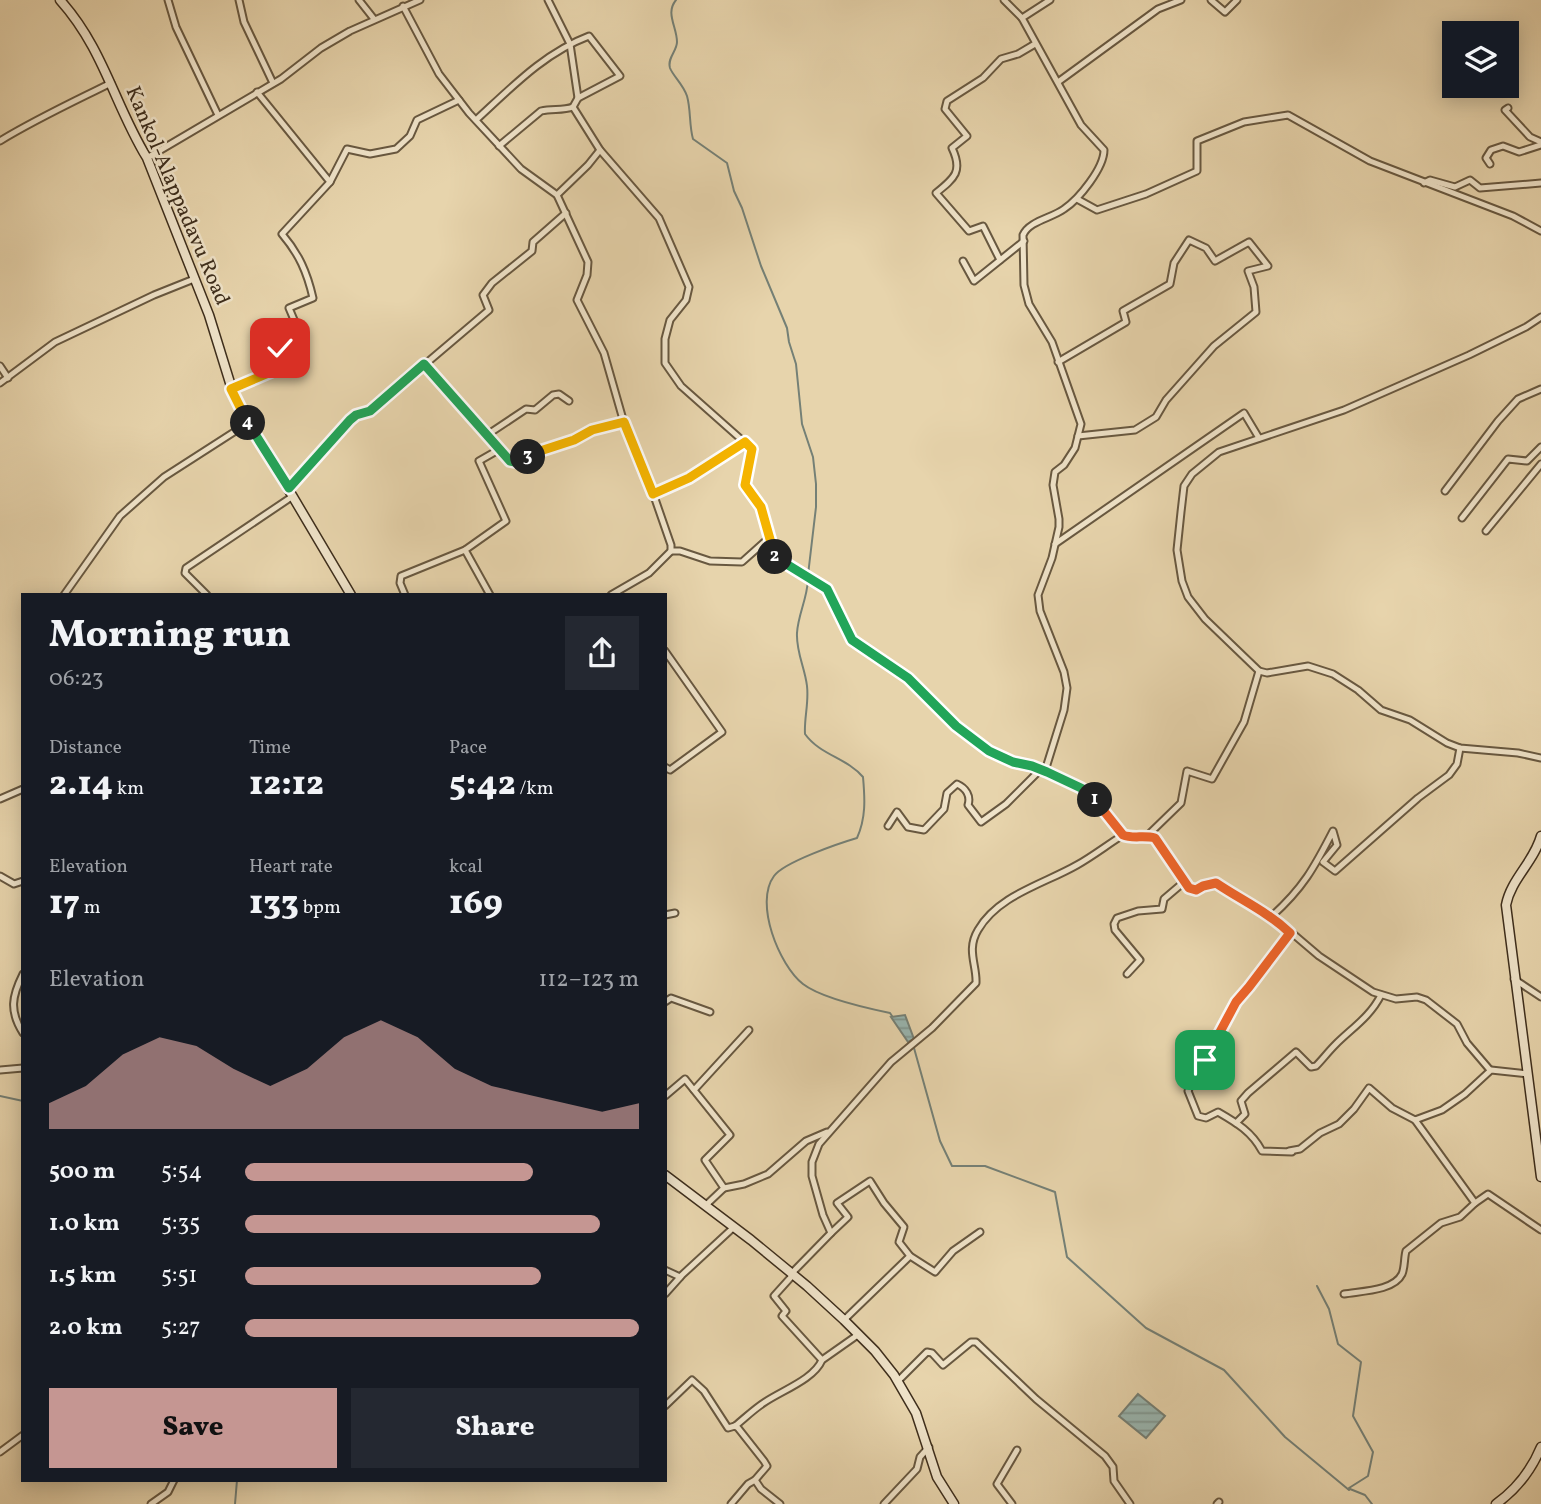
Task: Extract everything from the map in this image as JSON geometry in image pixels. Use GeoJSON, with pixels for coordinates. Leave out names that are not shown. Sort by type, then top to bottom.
{"type":"FeatureCollection","features":[{"type":"Feature","properties":{"kind":"main road","name":"Kankol-Alappadavu Road"},"geometry":{"type":"LineString","coordinates":[[60,0],[77,19],[92,43],[147,158],[209,315],[231,389],[248,423],[350,593]]}},
{"type":"Feature","properties":{"kind":"main road"},"geometry":{"type":"LineString","coordinates":[[1541,836],[1533,857],[1508,894],[1506,905],[1514,979],[1538,1131],[1541,1177]]}},
{"type":"Feature","properties":{"kind":"main road"},"geometry":{"type":"LineString","coordinates":[[667,1177],[734,1227],[859,1334],[898,1381],[916,1413],[937,1477],[954,1504]]}},
{"type":"Feature","properties":{"kind":"main road"},"geometry":{"type":"LineString","coordinates":[[1496,1504],[1524,1478],[1541,1447]]}},
{"type":"Feature","properties":{"kind":"street"},"geometry":{"type":"LineString","coordinates":[[168,0],[176,27],[218,115]]}},
{"type":"Feature","properties":{"kind":"street"},"geometry":{"type":"LineString","coordinates":[[239,0],[244,22],[273,83]]}},
{"type":"Feature","properties":{"kind":"street"},"geometry":{"type":"LineString","coordinates":[[359,0],[374,19]]}},
{"type":"Feature","properties":{"kind":"street"},"geometry":{"type":"LineString","coordinates":[[147,158],[273,83],[321,48],[374,19],[420,0]]}},
{"type":"Feature","properties":{"kind":"street"},"geometry":{"type":"LineString","coordinates":[[548,0],[570,44],[578,98]]}},
{"type":"Feature","properties":{"kind":"street"},"geometry":{"type":"LineString","coordinates":[[888,825],[897,812],[908,827],[924,830],[944,809],[947,793],[957,784],[968,794],[968,805],[981,822],[1006,804],[1043,770],[1065,710],[1068,688],[1065,671],[1040,611],[1038,595],[1055,544],[1059,519],[1053,485],[1055,472],[1064,465],[1075,448],[1081,424],[1052,342],[1029,304],[1024,285],[1024,231],[1063,210],[1077,199],[1095,175],[1104,150],[1081,125],[1022,18],[1004,0]]}},
{"type":"Feature","properties":{"kind":"street"},"geometry":{"type":"LineString","coordinates":[[1022,18],[1050,0]]}},
{"type":"Feature","properties":{"kind":"street"},"geometry":{"type":"LineString","coordinates":[[1058,82],[1158,9],[1181,0]]}},
{"type":"Feature","properties":{"kind":"street"},"geometry":{"type":"LineString","coordinates":[[1211,0],[1225,12],[1237,0]]}},
{"type":"Feature","properties":{"kind":"street"},"geometry":{"type":"LineString","coordinates":[[403,6],[439,74],[459,100],[521,169],[557,195],[566,213],[588,262],[587,275],[577,300],[604,352],[624,422],[653,494],[671,551]]}},
{"type":"Feature","properties":{"kind":"street"},"geometry":{"type":"LineString","coordinates":[[476,120],[543,61],[589,36],[620,76],[578,98],[573,107],[541,111],[499,146]]}},
{"type":"Feature","properties":{"kind":"street"},"geometry":{"type":"LineString","coordinates":[[1000,260],[983,226],[969,231],[936,192],[949,183],[958,169],[953,148],[967,136],[945,109],[947,100],[984,78],[1001,59],[1018,54],[1035,44]]}},
{"type":"Feature","properties":{"kind":"street"},"geometry":{"type":"LineString","coordinates":[[0,141],[45,114],[70,105],[111,83]]}},
{"type":"Feature","properties":{"kind":"street"},"geometry":{"type":"LineString","coordinates":[[257,92],[330,182]]}},
{"type":"Feature","properties":{"kind":"street"},"geometry":{"type":"LineString","coordinates":[[231,389],[280,368],[280,348],[300,334],[289,308],[313,298],[306,270],[296,251],[282,234],[330,182],[346,149],[370,154],[396,149],[410,136],[418,120],[459,100]]}},
{"type":"Feature","properties":{"kind":"street"},"geometry":{"type":"LineString","coordinates":[[573,107],[600,150],[659,218],[689,287],[686,300],[670,320],[665,339],[665,363],[681,386],[752,449],[745,485],[761,507],[775,557],[827,589],[852,640],[908,678],[956,726],[989,751],[1013,762],[1043,770],[1081,788],[1097,802],[1127,838],[1155,838],[1189,888],[1196,890],[1216,883],[1245,903],[1272,916],[1319,956],[1381,995],[1396,999],[1417,997],[1426,1000],[1457,1024],[1466,1043],[1490,1070],[1528,1073]]}},
{"type":"Feature","properties":{"kind":"street"},"geometry":{"type":"LineString","coordinates":[[1508,108],[1505,110],[1530,137],[1541,143]]}},
{"type":"Feature","properties":{"kind":"street"},"geometry":{"type":"LineString","coordinates":[[1077,199],[1097,211],[1146,194],[1197,171],[1197,141],[1244,122],[1288,115],[1370,161],[1513,216],[1541,231]]}},
{"type":"Feature","properties":{"kind":"street"},"geometry":{"type":"LineString","coordinates":[[1490,164],[1486,158],[1491,150],[1503,146],[1519,152],[1541,143]]}},
{"type":"Feature","properties":{"kind":"street"},"geometry":{"type":"LineString","coordinates":[[557,195],[600,150]]}},
{"type":"Feature","properties":{"kind":"street"},"geometry":{"type":"LineString","coordinates":[[1424,183],[1430,180],[1455,187],[1470,180],[1480,188],[1541,183]]}},
{"type":"Feature","properties":{"kind":"street"},"geometry":{"type":"LineString","coordinates":[[205,593],[185,573],[186,568],[291,492],[350,420],[370,411],[489,310],[483,295],[492,283],[532,251],[533,242],[566,213]]}},
{"type":"Feature","properties":{"kind":"street"},"geometry":{"type":"LineString","coordinates":[[1058,362],[1126,322],[1123,311],[1170,284],[1174,264],[1189,240],[1206,248],[1215,261],[1249,242],[1268,266],[1248,271],[1254,287],[1256,312],[1214,346],[1166,400],[1156,417],[1135,430],[1078,436]]}},
{"type":"Feature","properties":{"kind":"street"},"geometry":{"type":"LineString","coordinates":[[962,261],[974,281],[1024,242]]}},
{"type":"Feature","properties":{"kind":"street"},"geometry":{"type":"LineString","coordinates":[[0,383],[55,342],[194,279]]}},
{"type":"Feature","properties":{"kind":"street"},"geometry":{"type":"LineString","coordinates":[[1541,317],[1469,355],[1344,410],[1219,452],[1192,474],[1184,486],[1177,550],[1182,581],[1188,597],[1205,620],[1259,671],[1267,673],[1308,666],[1333,674],[1358,690],[1381,710],[1410,720],[1436,738],[1460,748],[1518,753],[1541,758]]}},
{"type":"Feature","properties":{"kind":"street"},"geometry":{"type":"LineString","coordinates":[[424,364],[510,461],[520,463],[534,453],[574,440],[592,430],[624,422]]}},
{"type":"Feature","properties":{"kind":"street"},"geometry":{"type":"LineString","coordinates":[[0,366],[8,378]]}},
{"type":"Feature","properties":{"kind":"street"},"geometry":{"type":"LineString","coordinates":[[1445,491],[1518,398],[1541,389]]}},
{"type":"Feature","properties":{"kind":"street"},"geometry":{"type":"LineString","coordinates":[[487,435],[526,409],[535,410],[553,395],[559,394],[569,401]]}},
{"type":"Feature","properties":{"kind":"street"},"geometry":{"type":"LineString","coordinates":[[1055,544],[1244,413],[1259,438]]}},
{"type":"Feature","properties":{"kind":"street"},"geometry":{"type":"LineString","coordinates":[[65,593],[120,516],[164,477],[248,423]]}},
{"type":"Feature","properties":{"kind":"street"},"geometry":{"type":"LineString","coordinates":[[653,494],[689,478],[745,442]]}},
{"type":"Feature","properties":{"kind":"street"},"geometry":{"type":"LineString","coordinates":[[1462,518],[1508,459],[1527,461],[1541,447]]}},
{"type":"Feature","properties":{"kind":"street"},"geometry":{"type":"LineString","coordinates":[[404,593],[400,583],[401,576],[465,550],[506,522],[479,461],[500,449]]}},
{"type":"Feature","properties":{"kind":"street"},"geometry":{"type":"LineString","coordinates":[[1486,531],[1541,464]]}},
{"type":"Feature","properties":{"kind":"street"},"geometry":{"type":"LineString","coordinates":[[614,593],[649,573],[671,551],[680,551],[710,561],[742,562],[769,537]]}},
{"type":"Feature","properties":{"kind":"street"},"geometry":{"type":"LineString","coordinates":[[465,550],[489,593]]}},
{"type":"Feature","properties":{"kind":"street"},"geometry":{"type":"LineString","coordinates":[[623,588],[626,593]]}},
{"type":"Feature","properties":{"kind":"street"},"geometry":{"type":"LineString","coordinates":[[667,654],[722,732],[670,770],[667,768]]}},
{"type":"Feature","properties":{"kind":"street"},"geometry":{"type":"LineString","coordinates":[[1147,836],[1181,803],[1187,771],[1212,779],[1244,722],[1259,671]]}},
{"type":"Feature","properties":{"kind":"street"},"geometry":{"type":"LineString","coordinates":[[1272,916],[1292,898],[1308,878],[1333,831],[1337,845],[1323,862],[1335,872],[1418,797],[1449,775],[1457,764],[1460,748]]}},
{"type":"Feature","properties":{"kind":"street"},"geometry":{"type":"LineString","coordinates":[[0,799],[21,790]]}},
{"type":"Feature","properties":{"kind":"street"},"geometry":{"type":"LineString","coordinates":[[831,1233],[812,1176],[812,1162],[819,1143],[891,1062],[932,1028],[976,983],[972,950],[977,931],[995,911],[1020,893],[1079,864],[1123,835]]}},
{"type":"Feature","properties":{"kind":"street"},"geometry":{"type":"LineString","coordinates":[[0,876],[14,884],[21,882]]}},
{"type":"Feature","properties":{"kind":"street"},"geometry":{"type":"LineString","coordinates":[[1127,974],[1140,960],[1115,930],[1117,918],[1138,911],[1163,909],[1164,899],[1184,882]]}},
{"type":"Feature","properties":{"kind":"street"},"geometry":{"type":"LineString","coordinates":[[667,915],[675,913]]}},
{"type":"Feature","properties":{"kind":"street"},"geometry":{"type":"LineString","coordinates":[[1290,933],[1236,1002],[1211,1053],[1200,1063],[1188,1091],[1199,1116],[1206,1118],[1219,1112],[1254,1136],[1262,1151],[1292,1152],[1339,1124],[1369,1088],[1392,1108],[1415,1120],[1475,1203]]}},
{"type":"Feature","properties":{"kind":"street"},"geometry":{"type":"LineString","coordinates":[[21,978],[14,992],[12,1009],[21,1029]]}},
{"type":"Feature","properties":{"kind":"street"},"geometry":{"type":"LineString","coordinates":[[1514,979],[1541,997]]}},
{"type":"Feature","properties":{"kind":"street"},"geometry":{"type":"LineString","coordinates":[[1237,1123],[1245,1114],[1241,1101],[1248,1093],[1296,1052],[1311,1067],[1316,1066],[1334,1045],[1356,1028],[1374,1008],[1381,995]]}},
{"type":"Feature","properties":{"kind":"street"},"geometry":{"type":"LineString","coordinates":[[667,1001],[671,998],[710,1012]]}},
{"type":"Feature","properties":{"kind":"street"},"geometry":{"type":"LineString","coordinates":[[694,1090],[749,1030]]}},
{"type":"Feature","properties":{"kind":"street"},"geometry":{"type":"LineString","coordinates":[[0,1070],[21,1068]]}},
{"type":"Feature","properties":{"kind":"street"},"geometry":{"type":"LineString","coordinates":[[1415,1120],[1442,1110],[1465,1094],[1490,1070]]}},
{"type":"Feature","properties":{"kind":"street"},"geometry":{"type":"LineString","coordinates":[[667,1094],[685,1079],[730,1135],[705,1160],[724,1188]]}},
{"type":"Feature","properties":{"kind":"street"},"geometry":{"type":"LineString","coordinates":[[705,1206],[724,1188],[744,1184],[768,1174],[806,1141],[832,1130]]}},
{"type":"Feature","properties":{"kind":"street"},"geometry":{"type":"LineString","coordinates":[[1283,1149],[1292,1152]]}},
{"type":"Feature","properties":{"kind":"street"},"geometry":{"type":"LineString","coordinates":[[822,1360],[782,1316],[786,1311],[774,1296],[848,1216],[838,1203],[870,1181],[904,1227],[900,1242],[910,1256],[935,1272],[953,1251],[980,1232]]}},
{"type":"Feature","properties":{"kind":"street"},"geometry":{"type":"LineString","coordinates":[[1344,1294],[1397,1281],[1404,1269],[1406,1251],[1441,1223],[1460,1217],[1488,1194],[1541,1230]]}},
{"type":"Feature","properties":{"kind":"street"},"geometry":{"type":"LineString","coordinates":[[667,1292],[734,1227]]}},
{"type":"Feature","properties":{"kind":"street"},"geometry":{"type":"LineString","coordinates":[[844,1320],[910,1256]]}},
{"type":"Feature","properties":{"kind":"street"},"geometry":{"type":"LineString","coordinates":[[667,1271],[680,1277]]}},
{"type":"Feature","properties":{"kind":"street"},"geometry":{"type":"LineString","coordinates":[[667,1404],[692,1380],[704,1391],[728,1428],[735,1426],[763,1403],[812,1373],[822,1360],[859,1334]]}},
{"type":"Feature","properties":{"kind":"street"},"geometry":{"type":"LineString","coordinates":[[898,1381],[927,1352],[931,1352],[943,1365],[971,1342],[976,1342],[1037,1399],[1105,1456],[1113,1466],[1114,1481],[1129,1504]]}},
{"type":"Feature","properties":{"kind":"street"},"geometry":{"type":"LineString","coordinates":[[731,1504],[767,1466],[735,1426]]}},
{"type":"Feature","properties":{"kind":"street"},"geometry":{"type":"LineString","coordinates":[[0,1452],[21,1436]]}},
{"type":"Feature","properties":{"kind":"street"},"geometry":{"type":"LineString","coordinates":[[884,1504],[917,1469],[920,1457],[929,1447]]}},
{"type":"Feature","properties":{"kind":"street"},"geometry":{"type":"LineString","coordinates":[[1012,1504],[997,1483],[1017,1450]]}},
{"type":"Feature","properties":{"kind":"street"},"geometry":{"type":"LineString","coordinates":[[755,1480],[761,1489],[780,1504]]}},
{"type":"Feature","properties":{"kind":"street"},"geometry":{"type":"LineString","coordinates":[[151,1504],[168,1492],[173,1482]]}},
{"type":"Feature","properties":{"kind":"water"},"geometry":{"type":"Polygon","coordinates":[[[905,1015],[914,1039],[908,1042],[891,1017],[905,1015]]]}},
{"type":"Feature","properties":{"kind":"water"},"geometry":{"type":"Polygon","coordinates":[[[1138,1394],[1165,1416],[1146,1438],[1119,1416],[1138,1394]]]}},
{"type":"Feature","properties":{"kind":"waterway"},"geometry":{"type":"LineString","coordinates":[[676,0],[671,15],[677,42],[669,64],[687,96],[693,139],[727,163],[734,191],[761,266],[787,328],[796,364],[802,424],[813,457],[816,484],[808,575]]}},
{"type":"Feature","properties":{"kind":"waterway"},"geometry":{"type":"LineString","coordinates":[[808,580],[797,633],[807,686],[805,734],[818,747],[849,765],[863,777],[863,816],[857,838],[800,859],[774,876],[769,888],[768,917],[778,949],[803,984],[832,998],[890,1013],[892,1016]]}},
{"type":"Feature","properties":{"kind":"waterway"},"geometry":{"type":"LineString","coordinates":[[914,1048],[940,1141],[952,1166],[985,1166],[1055,1192],[1067,1257],[1146,1328],[1224,1370],[1285,1437],[1349,1490]]}},
{"type":"Feature","properties":{"kind":"waterway"},"geometry":{"type":"LineString","coordinates":[[0,1096],[21,1101]]}},
{"type":"Feature","properties":{"kind":"waterway"},"geometry":{"type":"LineString","coordinates":[[1317,1286],[1329,1309],[1338,1344],[1361,1362],[1353,1416],[1373,1452],[1368,1476],[1349,1488]]}},
{"type":"Feature","properties":{"kind":"waterway"},"geometry":{"type":"LineString","coordinates":[[235,1504],[237,1482]]}},
{"type":"Feature","properties":{"kind":"waterway"},"geometry":{"type":"LineString","coordinates":[[1350,1489],[1365,1495],[1372,1504]]}},
{"type":"Feature","properties":{"kind":"route"},"geometry":{"type":"LineString","coordinates":[[280,348],[280,368],[231,389],[245,418],[289,488],[341,428],[356,415],[370,411],[424,364],[510,461],[520,463],[534,453],[574,440],[592,430],[624,422],[653,494],[689,478],[745,442],[752,449],[745,485],[761,507],[775,557],[827,589],[852,640],[908,678],[956,726],[989,751],[1013,762],[1032,766],[1081,788],[1097,802],[1127,838],[1155,838],[1189,888],[1196,890],[1216,883],[1245,903],[1272,916],[1290,933],[1236,1002],[1205,1060]]}}]}
